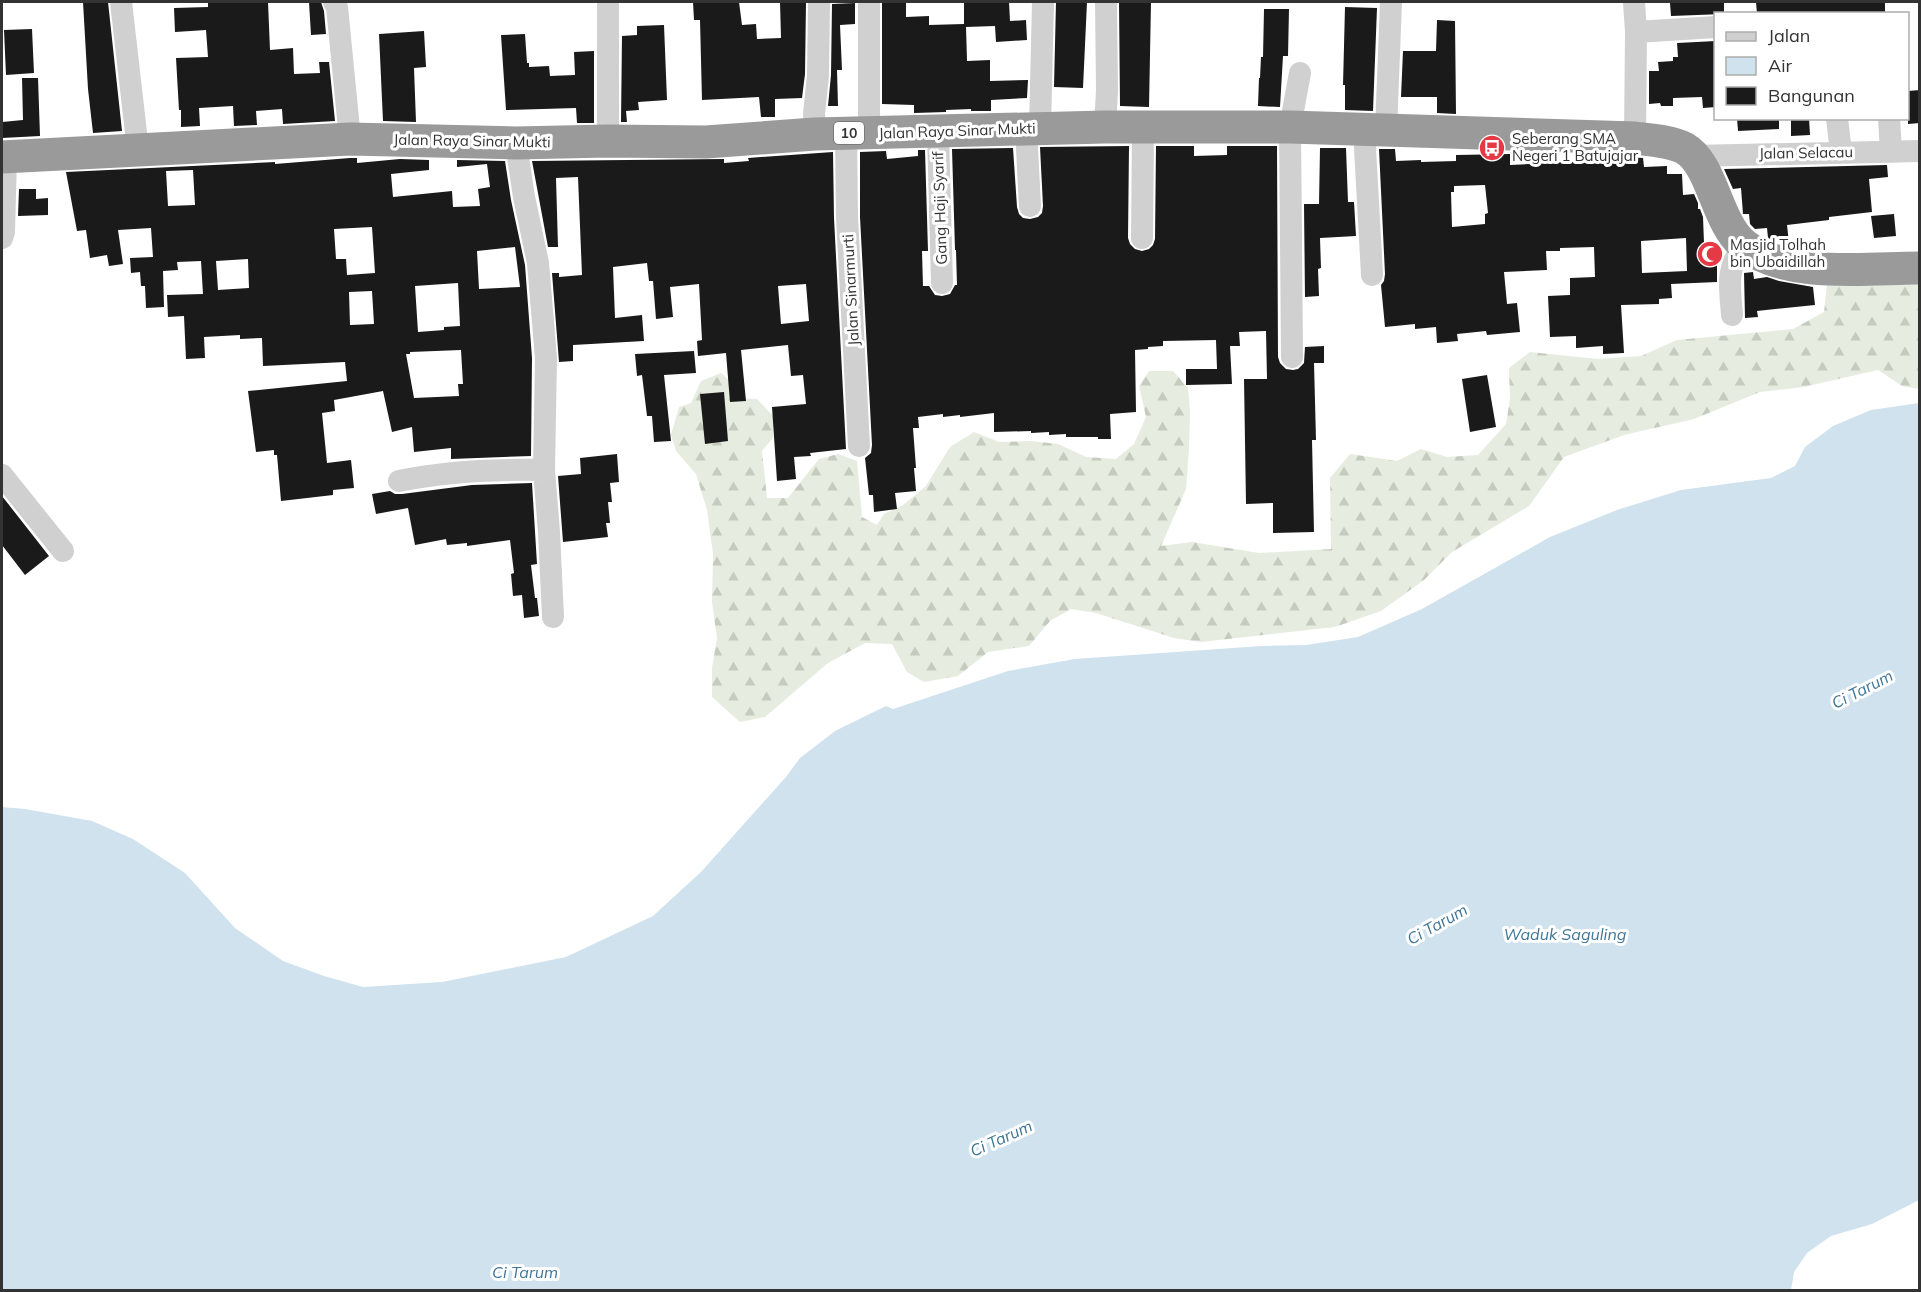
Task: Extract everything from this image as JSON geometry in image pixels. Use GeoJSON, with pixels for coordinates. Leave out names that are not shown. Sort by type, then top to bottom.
{"type":"FeatureCollection","features":[{"type":"Feature","properties":{"kind":"highway","name":"Jalan Raya Sinar Mukti"},"geometry":{"type":"LineString","coordinates":[[4,157],[350,139],[516,143],[706,142],[843,134],[1105,127],[1290,127],[1635,138],[1671,144],[1685,149],[1693,156]]}},
{"type":"Feature","properties":{"kind":"highway"},"geometry":{"type":"LineString","coordinates":[[1693,156],[1701,167],[1730,229],[1744,245],[1773,260],[1808,269],[1920,268]]}},
{"type":"Feature","properties":{"kind":"street"},"geometry":{"type":"LineString","coordinates":[[121,2],[138,150]]}},
{"type":"Feature","properties":{"kind":"street"},"geometry":{"type":"LineString","coordinates":[[334,2],[337,7],[350,139]]}},
{"type":"Feature","properties":{"kind":"street"},"geometry":{"type":"LineString","coordinates":[[608,2],[608,141]]}},
{"type":"Feature","properties":{"kind":"street"},"geometry":{"type":"LineString","coordinates":[[819,2],[818,75],[814,114],[843,134],[869,2]]}},
{"type":"Feature","properties":{"kind":"street"},"geometry":{"type":"LineString","coordinates":[[1030,206],[1033,128],[1043,2]]}},
{"type":"Feature","properties":{"kind":"street"},"geometry":{"type":"LineString","coordinates":[[1105,127],[1106,2]]}},
{"type":"Feature","properties":{"kind":"street"},"geometry":{"type":"LineString","coordinates":[[1372,275],[1375,130],[1390,2]]}},
{"type":"Feature","properties":{"kind":"street"},"geometry":{"type":"LineString","coordinates":[[1634,2],[1635,138]]}},
{"type":"Feature","properties":{"kind":"street"},"geometry":{"type":"LineString","coordinates":[[1636,32],[1714,27]]}},
{"type":"Feature","properties":{"kind":"street"},"geometry":{"type":"LineString","coordinates":[[1292,357],[1290,127],[1300,73]]}},
{"type":"Feature","properties":{"kind":"street"},"geometry":{"type":"LineString","coordinates":[[1837,120],[1841,153]]}},
{"type":"Feature","properties":{"kind":"street"},"geometry":{"type":"LineString","coordinates":[[1888,120],[1891,152]]}},
{"type":"Feature","properties":{"kind":"street"},"geometry":{"type":"LineString","coordinates":[[1142,238],[1143,127]]}},
{"type":"Feature","properties":{"kind":"street","name":"Gang Haji Syarif"},"geometry":{"type":"LineString","coordinates":[[938,132],[942,284]]}},
{"type":"Feature","properties":{"kind":"street","name":"Jalan Sinarmurti"},"geometry":{"type":"LineString","coordinates":[[843,134],[859,446]]}},
{"type":"Feature","properties":{"kind":"street"},"geometry":{"type":"LineString","coordinates":[[516,143],[524,198],[538,263],[546,358],[544,470],[553,616]]}},
{"type":"Feature","properties":{"kind":"street","name":"Jalan Selacau"},"geometry":{"type":"LineString","coordinates":[[1693,156],[1920,151]]}},
{"type":"Feature","properties":{"kind":"street"},"geometry":{"type":"LineString","coordinates":[[2,238],[4,232],[4,157]]}},
{"type":"Feature","properties":{"kind":"street"},"geometry":{"type":"LineString","coordinates":[[1732,315],[1731,267],[1744,245]]}},
{"type":"Feature","properties":{"kind":"street"},"geometry":{"type":"LineString","coordinates":[[399,481],[419,476],[476,471],[544,470]]}},
{"type":"Feature","properties":{"kind":"street"},"geometry":{"type":"LineString","coordinates":[[2,475],[63,551]]}},
{"type":"Feature","properties":{"kind":"green space"},"geometry":{"type":"Polygon","coordinates":[[[1827,284],[1919,285],[1919,389],[1902,386],[1878,370],[1803,387],[1760,392],[1694,419],[1624,435],[1564,457],[1529,506],[1452,552],[1424,580],[1381,611],[1335,627],[1201,642],[1174,638],[1096,613],[1071,609],[1050,621],[1029,646],[988,652],[958,676],[924,682],[907,672],[892,644],[865,643],[828,663],[765,717],[740,722],[712,697],[712,668],[717,638],[712,602],[713,554],[707,510],[696,474],[676,451],[671,435],[679,407],[691,403],[701,381],[721,373],[733,383],[735,398],[757,399],[773,416],[773,438],[762,451],[767,498],[788,498],[819,459],[838,454],[857,461],[862,517],[877,525],[884,514],[903,505],[926,486],[950,447],[974,432],[999,442],[1031,441],[1058,444],[1086,457],[1116,459],[1134,444],[1146,417],[1139,386],[1149,371],[1173,371],[1188,388],[1189,449],[1186,489],[1161,546],[1192,542],[1259,553],[1331,549],[1330,478],[1350,454],[1397,461],[1421,449],[1447,457],[1478,455],[1506,424],[1510,399],[1509,368],[1530,352],[1597,359],[1641,356],[1677,340],[1793,329],[1824,312],[1827,284]]]}},
{"type":"Feature","properties":{"kind":"water","name":"Waduk Saguling"},"geometry":{"type":"Polygon","coordinates":[[[1919,403],[1919,1200],[1872,1224],[1831,1236],[1807,1253],[1794,1272],[1791,1290],[2,1290],[2,807],[92,821],[133,839],[185,873],[235,928],[283,961],[363,987],[442,982],[566,957],[653,916],[701,872],[786,777],[800,758],[835,731],[886,706],[893,709],[1008,671],[1075,659],[1306,645],[1358,637],[1422,609],[1550,537],[1617,510],[1681,490],[1771,478],[1795,466],[1805,447],[1833,426],[1871,410],[1919,403]]]}},
{"type":"Feature","properties":{"kind":"building"},"geometry":{"type":"Polygon","coordinates":[[[83,2],[108,2],[122,131],[93,133],[83,2]]]}},
{"type":"Feature","properties":{"kind":"building"},"geometry":{"type":"Polygon","coordinates":[[[208,2],[268,2],[270,50],[293,48],[294,74],[320,73],[319,62],[329,62],[335,121],[283,124],[282,109],[256,111],[257,125],[234,126],[233,106],[199,108],[200,126],[181,127],[176,58],[208,57],[206,30],[175,32],[174,8],[208,7],[208,2]]]}},
{"type":"Feature","properties":{"kind":"building"},"geometry":{"type":"Polygon","coordinates":[[[309,2],[321,2],[326,34],[311,35],[309,2]]]}},
{"type":"Feature","properties":{"kind":"building"},"geometry":{"type":"Polygon","coordinates":[[[693,2],[739,2],[742,25],[756,24],[757,39],[781,38],[780,2],[806,2],[805,74],[802,98],[775,99],[775,117],[761,117],[759,97],[702,100],[700,20],[694,20],[693,2]]]}},
{"type":"Feature","properties":{"kind":"building"},"geometry":{"type":"Polygon","coordinates":[[[882,2],[906,2],[906,17],[929,16],[929,25],[964,24],[964,2],[1009,2],[1010,21],[1026,20],[1027,40],[996,42],[995,26],[966,27],[967,61],[990,60],[990,81],[1028,80],[1027,98],[991,100],[991,111],[971,111],[971,109],[914,113],[914,105],[882,104],[882,2]]]}},
{"type":"Feature","properties":{"kind":"building"},"geometry":{"type":"Polygon","coordinates":[[[1056,2],[1087,2],[1083,88],[1054,87],[1056,2]]]}},
{"type":"Feature","properties":{"kind":"building"},"geometry":{"type":"Polygon","coordinates":[[[1119,2],[1151,2],[1149,107],[1120,106],[1119,2]]]}},
{"type":"Feature","properties":{"kind":"building"},"geometry":{"type":"Polygon","coordinates":[[[1724,2],[1724,12],[1671,16],[1670,3],[1724,2]]]}},
{"type":"Feature","properties":{"kind":"building"},"geometry":{"type":"Polygon","coordinates":[[[1756,2],[1885,2],[1885,12],[1757,12],[1756,2]]]}},
{"type":"Feature","properties":{"kind":"building"},"geometry":{"type":"Polygon","coordinates":[[[855,3],[855,24],[840,25],[842,70],[837,70],[838,106],[828,106],[832,4],[855,3]]]}},
{"type":"Feature","properties":{"kind":"building"},"geometry":{"type":"Polygon","coordinates":[[[1345,7],[1377,8],[1373,111],[1345,110],[1345,85],[1343,85],[1345,7]]]}},
{"type":"Feature","properties":{"kind":"building"},"geometry":{"type":"Polygon","coordinates":[[[1264,9],[1289,9],[1288,56],[1283,56],[1280,107],[1258,106],[1261,57],[1263,57],[1264,9]]]}},
{"type":"Feature","properties":{"kind":"building"},"geometry":{"type":"Polygon","coordinates":[[[1437,20],[1455,21],[1456,114],[1437,113],[1437,97],[1401,97],[1403,51],[1436,51],[1437,20]]]}},
{"type":"Feature","properties":{"kind":"building"},"geometry":{"type":"Polygon","coordinates":[[[664,25],[667,100],[638,102],[639,110],[626,111],[627,122],[621,122],[622,36],[637,35],[637,26],[664,25]]]}},
{"type":"Feature","properties":{"kind":"building"},"geometry":{"type":"Polygon","coordinates":[[[32,29],[34,73],[6,75],[4,30],[32,29]]]}},
{"type":"Feature","properties":{"kind":"building"},"geometry":{"type":"Polygon","coordinates":[[[424,31],[426,67],[414,68],[416,122],[383,121],[379,34],[424,31]]]}},
{"type":"Feature","properties":{"kind":"building"},"geometry":{"type":"Polygon","coordinates":[[[525,34],[529,67],[549,66],[550,76],[575,75],[574,52],[594,51],[594,123],[577,123],[576,108],[506,110],[501,35],[525,34]]]}},
{"type":"Feature","properties":{"kind":"building"},"geometry":{"type":"Polygon","coordinates":[[[1714,41],[1714,107],[1703,108],[1702,97],[1673,98],[1673,106],[1661,106],[1660,103],[1649,104],[1649,71],[1659,71],[1658,62],[1673,61],[1673,57],[1678,57],[1677,43],[1714,41]]]}},
{"type":"Feature","properties":{"kind":"building"},"geometry":{"type":"Polygon","coordinates":[[[22,78],[38,78],[40,136],[2,138],[2,122],[23,120],[22,78]]]}},
{"type":"Feature","properties":{"kind":"building"},"geometry":{"type":"Polygon","coordinates":[[[1920,90],[1920,123],[1908,124],[1909,91],[1920,90]]]}},
{"type":"Feature","properties":{"kind":"building"},"geometry":{"type":"Polygon","coordinates":[[[1737,120],[1779,120],[1779,129],[1738,131],[1737,120]]]}},
{"type":"Feature","properties":{"kind":"building"},"geometry":{"type":"Polygon","coordinates":[[[1791,120],[1809,120],[1810,135],[1791,136],[1791,120]]]}},
{"type":"Feature","properties":{"kind":"building"},"geometry":{"type":"Polygon","coordinates":[[[1129,146],[1128,238],[1135,249],[1142,251],[1149,249],[1155,239],[1156,146],[1194,146],[1194,156],[1227,155],[1227,146],[1277,146],[1278,357],[1286,369],[1298,369],[1304,363],[1305,347],[1324,346],[1324,363],[1314,363],[1316,440],[1312,440],[1314,532],[1273,533],[1273,503],[1246,504],[1244,379],[1267,379],[1266,331],[1239,332],[1240,346],[1230,346],[1232,384],[1186,385],[1186,369],[1217,369],[1216,340],[1163,341],[1163,346],[1135,350],[1136,412],[1110,414],[1111,439],[1066,437],[1066,434],[1049,435],[1049,432],[994,432],[994,413],[960,417],[960,415],[943,417],[943,414],[918,417],[919,428],[913,428],[916,491],[895,493],[897,509],[874,512],[873,495],[869,495],[865,458],[871,453],[872,445],[860,217],[860,152],[886,151],[887,159],[918,156],[918,150],[925,150],[928,251],[922,251],[923,286],[929,286],[935,295],[942,296],[950,294],[957,285],[952,149],[1013,148],[1017,207],[1023,218],[1030,219],[1042,213],[1043,206],[1040,147],[1129,146]]]}},
{"type":"Feature","properties":{"kind":"building"},"geometry":{"type":"Polygon","coordinates":[[[1320,148],[1346,148],[1348,202],[1354,202],[1356,236],[1320,238],[1319,296],[1305,297],[1304,204],[1319,204],[1320,148]]]}},
{"type":"Feature","properties":{"kind":"building"},"geometry":{"type":"Polygon","coordinates":[[[1379,149],[1395,149],[1396,161],[1421,160],[1421,162],[1456,161],[1456,155],[1510,154],[1510,165],[1605,160],[1605,156],[1643,158],[1644,167],[1667,166],[1667,174],[1682,174],[1683,195],[1694,194],[1703,217],[1704,243],[1717,243],[1717,282],[1671,284],[1672,298],[1659,299],[1659,304],[1621,305],[1624,353],[1603,354],[1603,346],[1576,348],[1576,336],[1550,337],[1548,296],[1570,295],[1570,278],[1595,277],[1594,247],[1560,248],[1560,251],[1546,251],[1547,270],[1504,272],[1507,304],[1517,303],[1520,332],[1487,335],[1486,331],[1457,334],[1458,341],[1437,343],[1436,327],[1415,329],[1415,324],[1385,327],[1381,285],[1385,274],[1379,149]],[[1485,185],[1454,186],[1454,192],[1451,192],[1452,227],[1485,224],[1485,214],[1488,213],[1485,185]],[[1686,238],[1641,241],[1642,273],[1687,271],[1686,238]]]}},
{"type":"Feature","properties":{"kind":"building"},"geometry":{"type":"Polygon","coordinates":[[[833,152],[834,218],[846,449],[794,457],[796,479],[777,481],[772,407],[806,404],[803,375],[791,376],[788,345],[741,350],[746,401],[730,402],[726,353],[698,356],[697,341],[702,340],[699,284],[670,287],[673,317],[656,319],[653,281],[649,281],[647,263],[613,267],[615,318],[642,315],[644,341],[573,345],[573,361],[559,362],[552,273],[559,273],[559,277],[582,275],[578,177],[556,178],[558,247],[548,247],[532,161],[724,159],[724,163],[749,161],[748,158],[833,152]],[[806,284],[778,286],[781,324],[809,321],[806,284]]]}},
{"type":"Feature","properties":{"kind":"building"},"geometry":{"type":"Polygon","coordinates":[[[350,158],[357,158],[357,163],[400,159],[429,160],[429,170],[391,174],[393,197],[452,191],[453,207],[480,206],[478,189],[490,187],[487,164],[457,167],[457,160],[505,161],[525,265],[532,358],[531,456],[451,459],[451,448],[414,452],[412,427],[392,432],[383,391],[334,400],[335,411],[322,413],[327,463],[351,460],[354,488],[333,490],[333,495],[281,501],[277,455],[274,455],[274,450],[256,452],[248,391],[347,381],[345,362],[263,366],[262,338],[240,339],[240,335],[204,337],[205,358],[186,359],[184,316],[168,317],[167,295],[203,294],[201,261],[177,262],[178,270],[163,271],[164,307],[146,308],[145,286],[141,286],[140,272],[131,273],[130,258],[153,257],[151,228],[118,230],[123,264],[109,266],[107,255],[90,258],[86,230],[77,231],[66,172],[275,162],[275,164],[350,158]],[[193,170],[166,171],[168,206],[195,205],[193,170]],[[372,227],[334,229],[336,259],[346,259],[347,275],[375,273],[372,227]],[[515,247],[477,251],[479,289],[520,287],[515,247]],[[248,259],[216,261],[218,290],[249,288],[248,259]],[[458,283],[415,286],[418,332],[460,326],[458,283]],[[372,291],[349,292],[350,325],[374,324],[372,291]],[[461,350],[410,352],[406,354],[414,398],[459,396],[458,384],[463,384],[461,350]]]}},
{"type":"Feature","properties":{"kind":"building"},"geometry":{"type":"Polygon","coordinates":[[[1887,165],[1888,177],[1869,179],[1872,212],[1787,225],[1789,243],[1785,244],[1768,238],[1767,228],[1755,229],[1750,224],[1749,214],[1743,214],[1741,188],[1733,189],[1724,169],[1887,165]]]}},
{"type":"Feature","properties":{"kind":"building"},"geometry":{"type":"Polygon","coordinates":[[[19,189],[36,189],[36,199],[48,198],[48,215],[18,216],[19,189]]]}},
{"type":"Feature","properties":{"kind":"building"},"geometry":{"type":"Polygon","coordinates":[[[1894,214],[1896,236],[1874,238],[1871,216],[1894,214]]]}},
{"type":"Feature","properties":{"kind":"building"},"geometry":{"type":"Polygon","coordinates":[[[1753,272],[1754,279],[1767,277],[1813,287],[1815,305],[1757,311],[1758,317],[1745,318],[1744,273],[1753,272]]]}},
{"type":"Feature","properties":{"kind":"building"},"geometry":{"type":"Polygon","coordinates":[[[694,351],[696,373],[664,375],[671,441],[654,442],[652,416],[647,416],[642,375],[637,376],[635,354],[694,351]]]}},
{"type":"Feature","properties":{"kind":"building"},"geometry":{"type":"Polygon","coordinates":[[[1487,375],[1496,427],[1470,432],[1462,379],[1487,375]]]}},
{"type":"Feature","properties":{"kind":"building"},"geometry":{"type":"Polygon","coordinates":[[[724,392],[728,441],[705,444],[700,394],[724,392]]]}},
{"type":"Feature","properties":{"kind":"building"},"geometry":{"type":"Polygon","coordinates":[[[617,454],[619,482],[610,483],[612,502],[608,502],[610,523],[606,523],[608,537],[563,542],[558,476],[581,474],[580,458],[617,454]]]}},
{"type":"Feature","properties":{"kind":"building"},"geometry":{"type":"Polygon","coordinates":[[[532,483],[537,564],[531,565],[539,616],[524,618],[522,595],[513,596],[511,574],[514,573],[510,540],[467,546],[467,543],[447,545],[446,539],[415,545],[408,508],[376,514],[372,494],[390,491],[402,494],[472,485],[532,483]]]}},
{"type":"Feature","properties":{"kind":"building"},"geometry":{"type":"Polygon","coordinates":[[[2,496],[49,556],[25,575],[2,545],[2,496]]]}},
{"type":"Feature","properties":{"kind":"place","name":"Seberang SMA Negeri 1 Batujajar"},"geometry":{"type":"Point","coordinates":[1492,148]}},
{"type":"Feature","properties":{"kind":"place","name":"Masjid Tolhah bin Ubaidillah"},"geometry":{"type":"Point","coordinates":[1710,254]}},
{"type":"Feature","properties":{"kind":"water label","name":"Ci Tarum"},"geometry":{"type":"Point","coordinates":[1862,689]}},
{"type":"Feature","properties":{"kind":"water label","name":"Ci Tarum"},"geometry":{"type":"Point","coordinates":[1437,924]}},
{"type":"Feature","properties":{"kind":"water label","name":"Ci Tarum"},"geometry":{"type":"Point","coordinates":[1001,1138]}},
{"type":"Feature","properties":{"kind":"water label","name":"Ci Tarum"},"geometry":{"type":"Point","coordinates":[525,1272]}}]}
